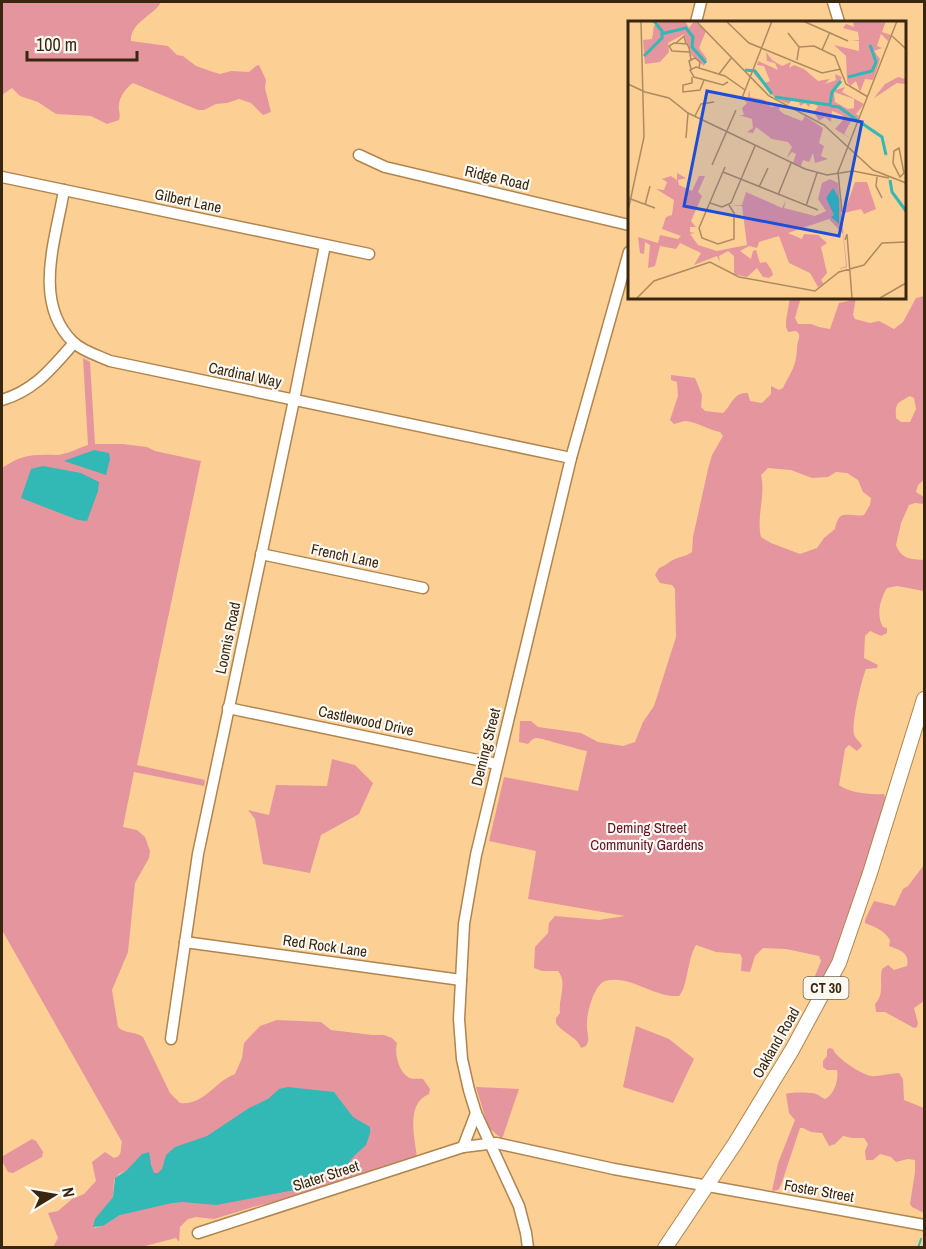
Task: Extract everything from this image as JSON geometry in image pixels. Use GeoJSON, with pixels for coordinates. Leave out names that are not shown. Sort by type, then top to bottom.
{"type":"FeatureCollection","features":[{"type":"Feature","properties":{"kind":"main road","name":"Oakland Road"},"geometry":{"type":"LineString","coordinates":[[665,1248],[708,1186],[787,1059],[838,963],[873,862],[924,699]]}},
{"type":"Feature","properties":{"kind":"street"},"geometry":{"type":"LineString","coordinates":[[696,21],[701,2]]}},
{"type":"Feature","properties":{"kind":"street"},"geometry":{"type":"LineString","coordinates":[[833,2],[839,21]]}},
{"type":"Feature","properties":{"kind":"street","name":"Ridge Road"},"geometry":{"type":"LineString","coordinates":[[359,155],[385,167],[628,225]]}},
{"type":"Feature","properties":{"kind":"street","name":"Gilbert Lane"},"geometry":{"type":"LineString","coordinates":[[2,177],[369,254]]}},
{"type":"Feature","properties":{"kind":"street","name":"Cardinal Way"},"geometry":{"type":"LineString","coordinates":[[64,190],[49,278],[50,295],[54,312],[74,343],[110,361],[571,458]]}},
{"type":"Feature","properties":{"kind":"street","name":"Loomis Road"},"geometry":{"type":"LineString","coordinates":[[171,1039],[198,854],[325,245]]}},
{"type":"Feature","properties":{"kind":"street","name":"Deming Street"},"geometry":{"type":"LineString","coordinates":[[528,1248],[519,1206],[476,1113],[462,1059],[459,1019],[470,884],[571,458],[628,256]]}},
{"type":"Feature","properties":{"kind":"street"},"geometry":{"type":"LineString","coordinates":[[2,400],[19,395],[40,381],[74,343]]}},
{"type":"Feature","properties":{"kind":"street","name":"French Lane"},"geometry":{"type":"LineString","coordinates":[[261,554],[423,588]]}},
{"type":"Feature","properties":{"kind":"street","name":"Castlewood Drive"},"geometry":{"type":"LineString","coordinates":[[228,708],[497,764]]}},
{"type":"Feature","properties":{"kind":"street","name":"Red Rock Lane"},"geometry":{"type":"LineString","coordinates":[[185,942],[461,980]]}},
{"type":"Feature","properties":{"kind":"street"},"geometry":{"type":"LineString","coordinates":[[463,1147],[476,1113]]}},
{"type":"Feature","properties":{"kind":"street","name":"Slater Street"},"geometry":{"type":"LineString","coordinates":[[198,1233],[463,1147],[488,1143],[708,1186]]}},
{"type":"Feature","properties":{"kind":"street","name":"Foster Street"},"geometry":{"type":"LineString","coordinates":[[708,1186],[924,1226]]}},
{"type":"Feature","properties":{"kind":"green space"},"geometry":{"type":"Polygon","coordinates":[[[2,2],[161,2],[134,29],[131,41],[168,46],[177,55],[183,56],[196,66],[220,74],[231,71],[249,72],[259,65],[266,80],[265,88],[271,112],[263,115],[251,103],[239,99],[198,110],[133,83],[120,99],[119,120],[107,124],[91,116],[56,114],[38,102],[20,96],[12,88],[2,95],[2,2]]]}},
{"type":"Feature","properties":{"kind":"green space","name":"Deming Street Community Gardens"},"geometry":{"type":"Polygon","coordinates":[[[924,296],[924,480],[918,485],[916,492],[924,497],[924,504],[909,505],[901,523],[896,545],[904,556],[924,560],[924,591],[897,586],[887,588],[882,597],[879,613],[883,627],[887,628],[887,633],[881,636],[870,631],[865,636],[864,658],[878,665],[877,668],[866,669],[864,674],[853,729],[862,746],[857,751],[849,745],[845,749],[839,785],[854,792],[884,794],[886,802],[837,960],[820,986],[817,987],[813,981],[821,961],[819,956],[786,949],[763,948],[755,956],[750,972],[741,971],[740,954],[716,952],[696,945],[679,996],[660,994],[624,981],[605,981],[601,984],[594,993],[588,1012],[587,1043],[581,1048],[556,1023],[556,1018],[560,1013],[561,976],[558,971],[542,971],[534,968],[535,947],[548,933],[549,923],[555,916],[599,920],[625,916],[528,899],[536,851],[489,841],[504,777],[578,791],[587,751],[539,738],[528,744],[519,742],[520,721],[531,721],[538,727],[581,733],[598,742],[623,746],[635,742],[643,722],[654,706],[676,637],[675,589],[672,585],[660,583],[655,575],[659,568],[692,552],[693,537],[708,469],[712,455],[723,436],[720,432],[693,422],[685,421],[674,424],[670,420],[678,396],[677,382],[671,380],[671,375],[695,378],[702,395],[701,407],[705,411],[723,413],[736,397],[743,393],[748,393],[750,401],[762,403],[771,394],[771,386],[779,390],[783,388],[796,360],[799,337],[796,331],[788,332],[786,327],[790,298],[801,298],[795,318],[798,324],[811,324],[830,329],[839,303],[848,301],[850,298],[856,298],[853,315],[855,319],[870,323],[879,321],[894,329],[903,322],[916,298],[924,296]],[[910,396],[897,406],[896,418],[901,422],[910,422],[916,409],[914,398],[910,396]],[[768,468],[761,475],[761,537],[771,543],[800,554],[817,548],[835,529],[839,518],[845,515],[864,515],[870,505],[871,498],[863,492],[858,480],[847,473],[836,472],[828,477],[812,478],[791,470],[768,468]]]}},
{"type":"Feature","properties":{"kind":"green space"},"geometry":{"type":"Polygon","coordinates":[[[83,358],[90,362],[95,444],[147,447],[155,451],[201,461],[137,765],[205,780],[204,786],[134,772],[123,827],[137,830],[145,837],[150,851],[149,858],[135,883],[128,952],[112,990],[118,1027],[143,1037],[170,1093],[180,1103],[196,1101],[235,1074],[242,1058],[244,1043],[260,1026],[277,1020],[321,1022],[331,1030],[384,1035],[392,1038],[397,1043],[397,1057],[402,1071],[410,1078],[423,1079],[430,1089],[429,1094],[417,1105],[414,1113],[417,1158],[395,1163],[312,1193],[214,1219],[196,1217],[188,1219],[180,1227],[179,1242],[176,1238],[141,1247],[53,1247],[58,1238],[48,1213],[58,1211],[72,1199],[84,1194],[96,1181],[92,1162],[105,1152],[114,1158],[117,1157],[120,1154],[122,1142],[2,930],[2,468],[21,458],[34,455],[60,455],[88,445],[83,358]],[[127,1170],[114,1180],[113,1197],[100,1214],[94,1228],[103,1226],[120,1215],[127,1170]]]}},
{"type":"Feature","properties":{"kind":"green space"},"geometry":{"type":"Polygon","coordinates":[[[332,759],[355,765],[373,783],[359,814],[321,835],[310,873],[263,864],[255,819],[248,810],[269,815],[276,785],[327,786],[332,759]]]}},
{"type":"Feature","properties":{"kind":"green space"},"geometry":{"type":"Polygon","coordinates":[[[924,865],[924,1001],[914,1008],[918,1023],[914,1028],[885,1012],[876,1012],[875,1004],[881,992],[882,969],[888,965],[894,970],[907,966],[907,958],[903,952],[889,946],[890,940],[885,934],[865,923],[865,920],[874,901],[895,906],[903,889],[924,865]]]}},
{"type":"Feature","properties":{"kind":"green space"},"geometry":{"type":"Polygon","coordinates":[[[636,1026],[669,1039],[694,1059],[673,1103],[623,1087],[636,1026]]]}},
{"type":"Feature","properties":{"kind":"green space"},"geometry":{"type":"Polygon","coordinates":[[[829,1048],[833,1049],[849,1065],[867,1075],[899,1073],[903,1079],[904,1100],[924,1108],[924,1213],[910,1204],[915,1160],[896,1162],[891,1157],[880,1154],[873,1160],[866,1160],[865,1151],[868,1144],[864,1138],[843,1136],[835,1144],[829,1146],[822,1133],[811,1132],[803,1128],[800,1128],[781,1185],[778,1190],[772,1191],[778,1163],[795,1120],[789,1113],[786,1094],[813,1093],[825,1099],[831,1094],[835,1087],[837,1070],[827,1070],[823,1067],[823,1061],[829,1048]]]}},
{"type":"Feature","properties":{"kind":"green space"},"geometry":{"type":"Polygon","coordinates":[[[476,1087],[519,1089],[502,1139],[488,1127],[476,1087]]]}},
{"type":"Feature","properties":{"kind":"green space"},"geometry":{"type":"Polygon","coordinates":[[[32,1139],[43,1152],[42,1157],[13,1173],[8,1172],[2,1161],[3,1156],[32,1139]]]}},
{"type":"Feature","properties":{"kind":"water"},"geometry":{"type":"Polygon","coordinates":[[[94,450],[109,453],[110,459],[106,475],[64,461],[94,450]]]}},
{"type":"Feature","properties":{"kind":"water"},"geometry":{"type":"Polygon","coordinates":[[[43,466],[81,473],[99,482],[87,521],[78,520],[21,498],[31,469],[43,466]]]}},
{"type":"Feature","properties":{"kind":"water"},"geometry":{"type":"Polygon","coordinates":[[[288,1087],[334,1092],[353,1117],[370,1127],[366,1145],[345,1168],[322,1176],[300,1189],[216,1205],[172,1203],[120,1215],[103,1226],[93,1227],[95,1219],[113,1197],[115,1178],[127,1170],[142,1154],[149,1152],[154,1173],[158,1173],[162,1169],[166,1155],[175,1147],[207,1136],[249,1108],[268,1099],[279,1089],[288,1087]]]}},
{"type":"Feature","properties":{"kind":"waterway"},"geometry":{"type":"LineString","coordinates":[[918,1248],[921,1239]]}}]}
